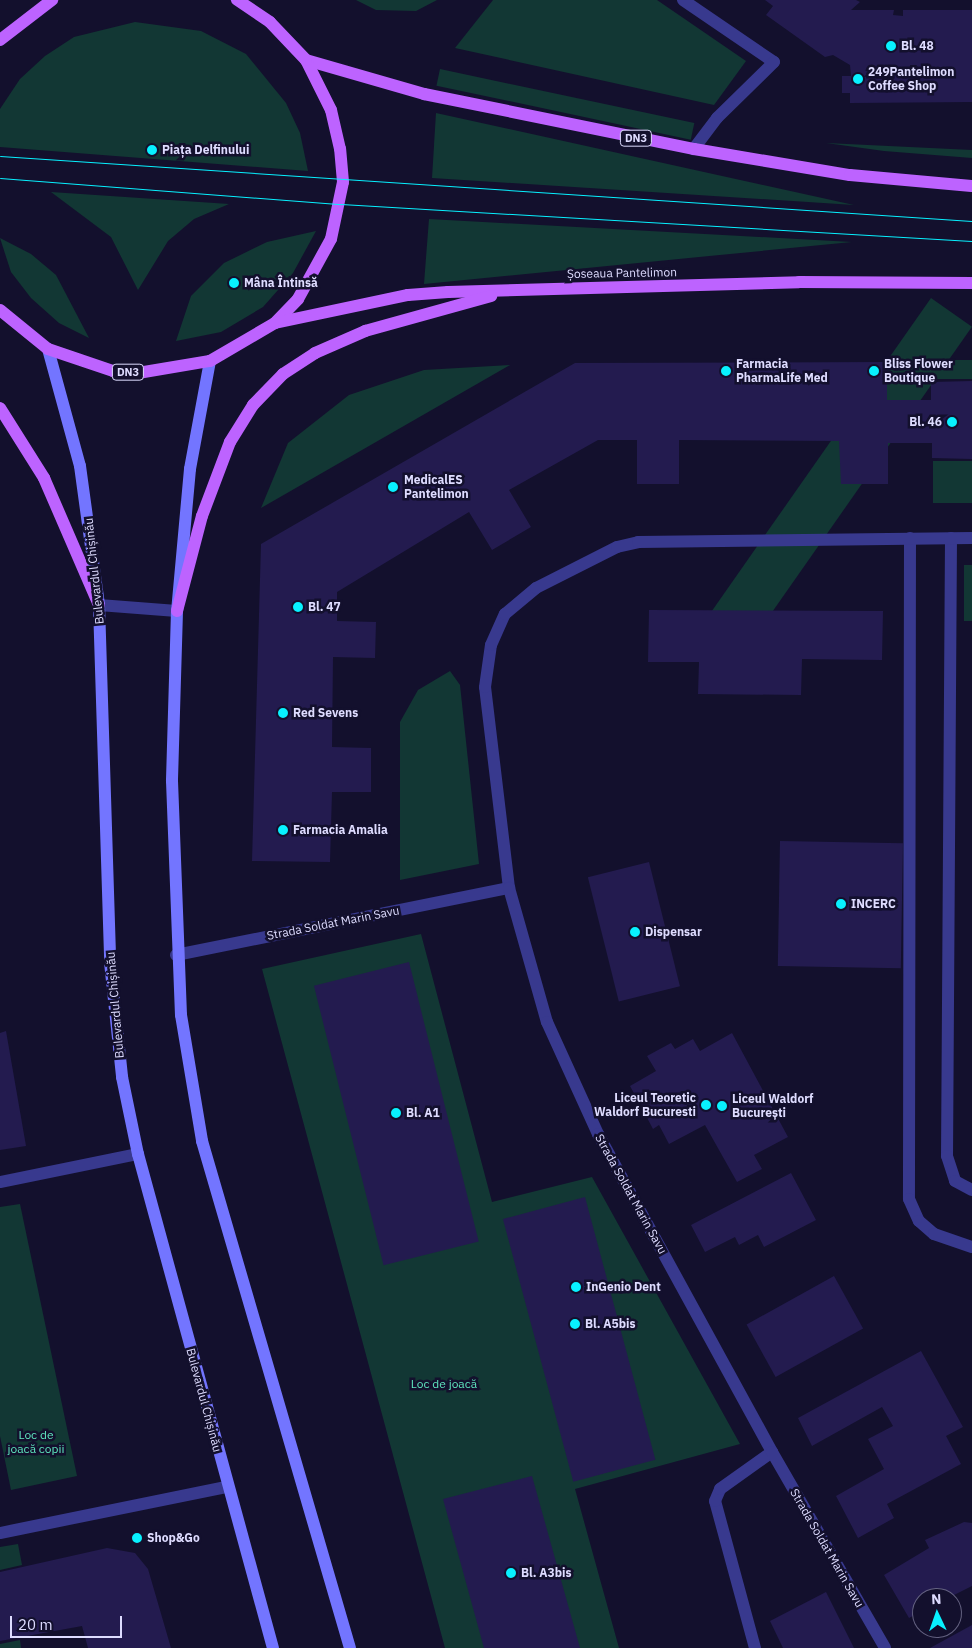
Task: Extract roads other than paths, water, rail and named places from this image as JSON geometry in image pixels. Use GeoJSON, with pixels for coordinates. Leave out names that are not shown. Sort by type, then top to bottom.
{"type":"FeatureCollection","features":[{"type":"Feature","properties":{"kind":"main road"},"geometry":{"type":"LineString","coordinates":[[0,40],[52,0]]}},
{"type":"Feature","properties":{"kind":"main road","name":"DN3"},"geometry":{"type":"LineString","coordinates":[[0,310],[48,349],[113,372],[154,372],[210,361],[275,323],[317,270],[342,197],[340,149],[331,110],[306,60],[258,13],[237,0]]}},
{"type":"Feature","properties":{"kind":"main road"},"geometry":{"type":"LineString","coordinates":[[252,0],[258,13]]}},
{"type":"Feature","properties":{"kind":"main road","name":"DN3"},"geometry":{"type":"LineString","coordinates":[[306,60],[424,94],[694,149],[850,175],[972,186]]}},
{"type":"Feature","properties":{"kind":"main road","name":"Șoseaua Pantelimon"},"geometry":{"type":"LineString","coordinates":[[275,323],[408,295],[529,288],[972,283]]}},
{"type":"Feature","properties":{"kind":"main road"},"geometry":{"type":"LineString","coordinates":[[177,611],[202,516],[230,442],[253,405],[282,374],[315,353],[365,331],[459,303],[529,288]]}},
{"type":"Feature","properties":{"kind":"main road","name":"Bulevardul Chișinău"},"geometry":{"type":"LineString","coordinates":[[48,349],[80,466],[99,606],[110,962],[122,1077],[138,1154],[227,1487],[273,1648]]}},
{"type":"Feature","properties":{"kind":"main road"},"geometry":{"type":"LineString","coordinates":[[210,361],[192,450],[177,611],[172,781],[176,955],[187,1058],[202,1141],[350,1648]]}},
{"type":"Feature","properties":{"kind":"main road"},"geometry":{"type":"LineString","coordinates":[[0,408],[44,478],[99,606]]}},
{"type":"Feature","properties":{"kind":"street"},"geometry":{"type":"LineString","coordinates":[[683,0],[774,62],[717,118],[694,149]]}},
{"type":"Feature","properties":{"kind":"street"},"geometry":{"type":"LineString","coordinates":[[910,538],[909,1199],[919,1221],[934,1234],[972,1247]]}},
{"type":"Feature","properties":{"kind":"street"},"geometry":{"type":"LineString","coordinates":[[951,538],[947,1156],[955,1181],[972,1190]]}},
{"type":"Feature","properties":{"kind":"street"},"geometry":{"type":"LineString","coordinates":[[509,888],[485,687],[491,646],[505,614],[565,571],[638,542],[972,538]]}},
{"type":"Feature","properties":{"kind":"street"},"geometry":{"type":"LineString","coordinates":[[99,606],[177,611]]}},
{"type":"Feature","properties":{"kind":"street","name":"Strada Soldat Marin Savu"},"geometry":{"type":"LineString","coordinates":[[176,955],[509,888],[534,983],[562,1060],[772,1452],[885,1648]]}},
{"type":"Feature","properties":{"kind":"street"},"geometry":{"type":"LineString","coordinates":[[0,1182],[138,1154]]}},
{"type":"Feature","properties":{"kind":"street"},"geometry":{"type":"LineString","coordinates":[[755,1648],[715,1501],[720,1490],[772,1452]]}},
{"type":"Feature","properties":{"kind":"street"},"geometry":{"type":"LineString","coordinates":[[0,1533],[227,1487]]}},
{"type":"Feature","properties":{"kind":"tram line"},"geometry":{"type":"LineString","coordinates":[[0,156],[972,221]]}},
{"type":"Feature","properties":{"kind":"tram line"},"geometry":{"type":"LineString","coordinates":[[0,178],[341,204],[972,241]]}},
{"type":"Feature","properties":{"kind":"place","name":"Bl. 48"},"geometry":{"type":"Point","coordinates":[891,46]}},
{"type":"Feature","properties":{"kind":"place","name":"249Pantelimon Coffee Shop"},"geometry":{"type":"Point","coordinates":[858,79]}},
{"type":"Feature","properties":{"kind":"place","name":"Piața Delfinului"},"geometry":{"type":"Point","coordinates":[152,150]}},
{"type":"Feature","properties":{"kind":"place","name":"Mâna Întinsă"},"geometry":{"type":"Point","coordinates":[234,283]}},
{"type":"Feature","properties":{"kind":"place","name":"Farmacia PharmaLife Med"},"geometry":{"type":"Point","coordinates":[726,371]}},
{"type":"Feature","properties":{"kind":"place","name":"Bliss Flower Boutique"},"geometry":{"type":"Point","coordinates":[874,371]}},
{"type":"Feature","properties":{"kind":"place","name":"Bl. 46"},"geometry":{"type":"Point","coordinates":[952,422]}},
{"type":"Feature","properties":{"kind":"place","name":"MedicalES Pantelimon"},"geometry":{"type":"Point","coordinates":[393,487]}},
{"type":"Feature","properties":{"kind":"place","name":"Bl. 47"},"geometry":{"type":"Point","coordinates":[298,607]}},
{"type":"Feature","properties":{"kind":"place","name":"Red Sevens"},"geometry":{"type":"Point","coordinates":[283,713]}},
{"type":"Feature","properties":{"kind":"place","name":"Farmacia Amalia"},"geometry":{"type":"Point","coordinates":[283,830]}},
{"type":"Feature","properties":{"kind":"place","name":"INCERC"},"geometry":{"type":"Point","coordinates":[841,904]}},
{"type":"Feature","properties":{"kind":"place","name":"Dispensar"},"geometry":{"type":"Point","coordinates":[635,932]}},
{"type":"Feature","properties":{"kind":"place","name":"Liceul Teoretic Waldorf Bucuresti"},"geometry":{"type":"Point","coordinates":[706,1105]}},
{"type":"Feature","properties":{"kind":"place","name":"Liceul Waldorf București"},"geometry":{"type":"Point","coordinates":[722,1106]}},
{"type":"Feature","properties":{"kind":"place","name":"Bl. A1"},"geometry":{"type":"Point","coordinates":[396,1113]}},
{"type":"Feature","properties":{"kind":"place","name":"InGenio Dent"},"geometry":{"type":"Point","coordinates":[576,1287]}},
{"type":"Feature","properties":{"kind":"place","name":"Bl. A5bis"},"geometry":{"type":"Point","coordinates":[575,1324]}},
{"type":"Feature","properties":{"kind":"place","name":"Shop&Go"},"geometry":{"type":"Point","coordinates":[137,1538]}},
{"type":"Feature","properties":{"kind":"place","name":"Bl. A3bis"},"geometry":{"type":"Point","coordinates":[511,1573]}},
{"type":"Feature","properties":{"kind":"park label","name":"Loc de joacă"},"geometry":{"type":"Point","coordinates":[444,1384]}},
{"type":"Feature","properties":{"kind":"park label","name":"Loc de joacă copii"},"geometry":{"type":"Point","coordinates":[36,1442]}}]}
